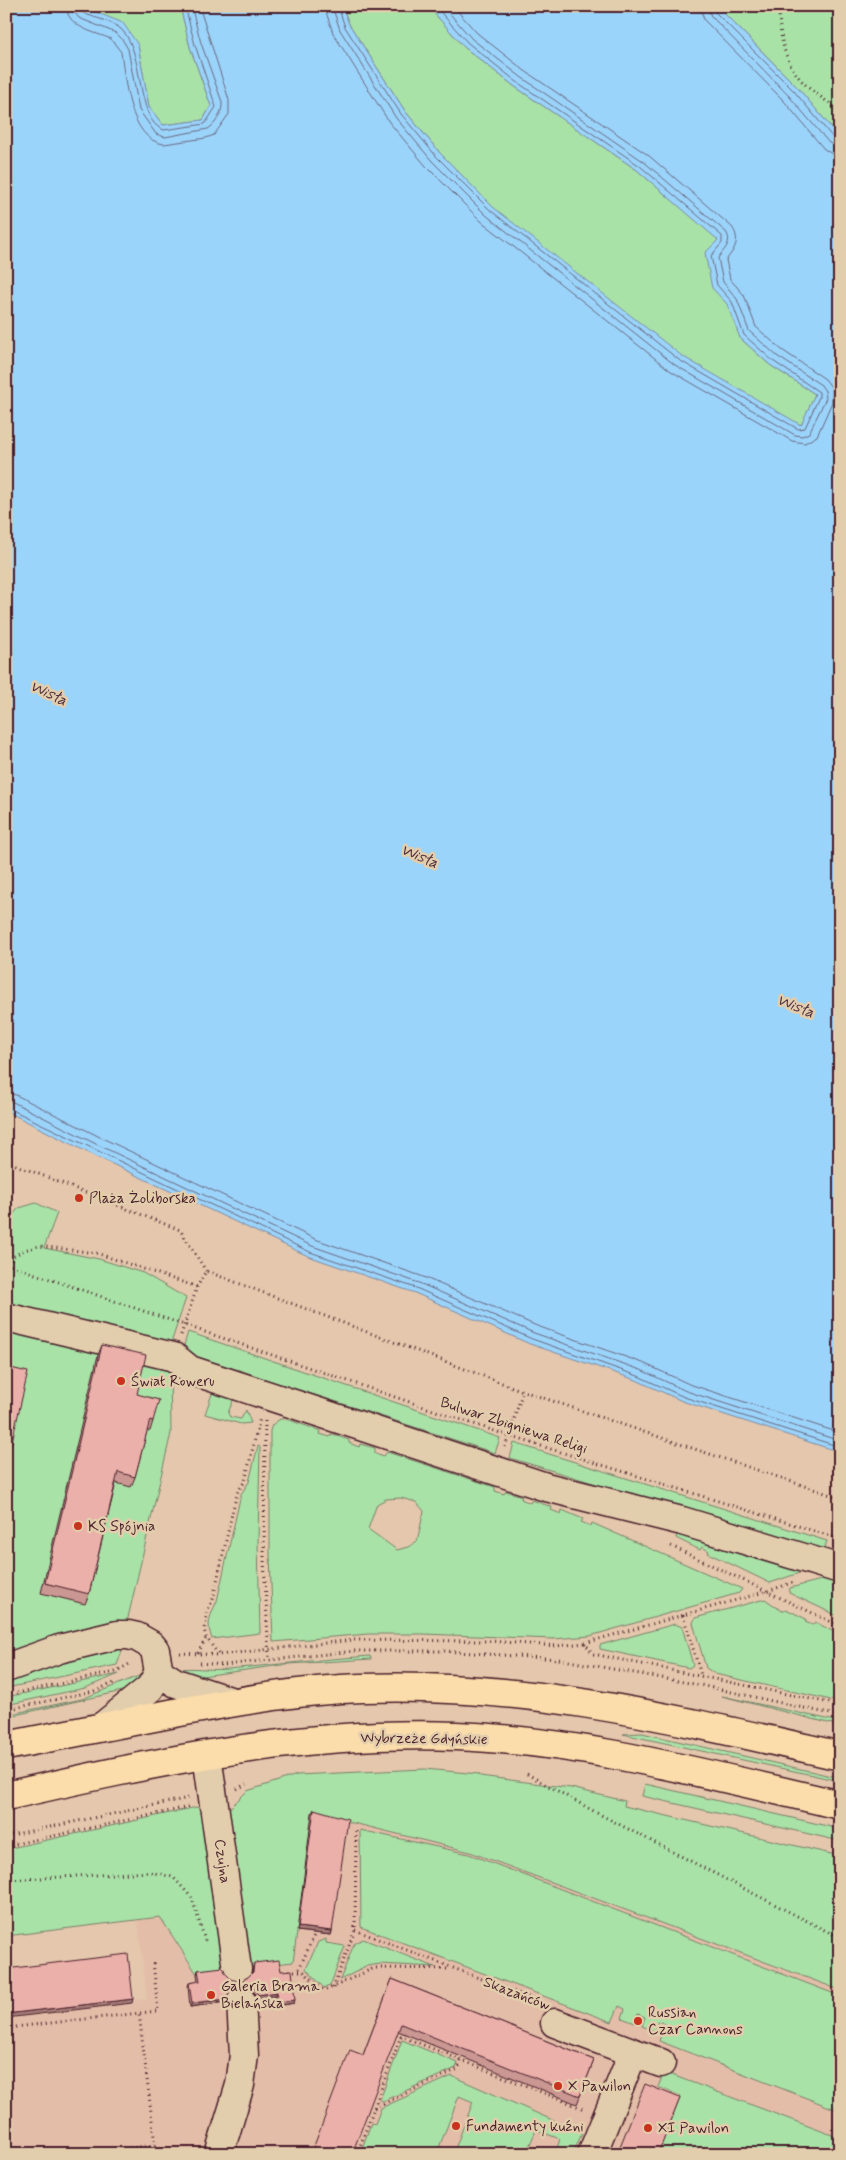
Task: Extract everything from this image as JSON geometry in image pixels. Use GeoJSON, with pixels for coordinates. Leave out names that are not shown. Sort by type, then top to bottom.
{"type":"FeatureCollection","features":[{"type":"Feature","properties":{"kind":"main road"},"geometry":{"type":"LineString","coordinates":[[6,1746],[233,1702],[321,1690],[431,1687],[474,1689],[635,1710],[840,1756]]}},
{"type":"Feature","properties":{"kind":"main road","name":"Wybrzeże Gdyńskie"},"geometry":{"type":"LineString","coordinates":[[6,1796],[100,1775],[250,1746],[344,1737],[457,1736],[568,1747],[675,1768],[840,1805]]}},
{"type":"Feature","properties":{"kind":"street"},"geometry":{"type":"LineString","coordinates":[[6,1317],[174,1356],[190,1370],[546,1487],[682,1521],[838,1568]]}},
{"type":"Feature","properties":{"kind":"street"},"geometry":{"type":"LineString","coordinates":[[6,1668],[59,1649],[117,1636],[137,1636],[151,1644],[155,1650],[159,1672],[150,1688],[103,1726]]}},
{"type":"Feature","properties":{"kind":"street"},"geometry":{"type":"LineString","coordinates":[[159,1672],[182,1686],[233,1702]]}},
{"type":"Feature","properties":{"kind":"street","name":"Czujna"},"geometry":{"type":"LineString","coordinates":[[207,1755],[236,1960]]}},
{"type":"Feature","properties":{"kind":"street"},"geometry":{"type":"LineString","coordinates":[[218,2154],[240,2084],[244,2055],[241,2001]]}},
{"type":"Feature","properties":{"kind":"street","name":"Skazańców"},"geometry":{"type":"LineString","coordinates":[[555,2023],[661,2063]]}},
{"type":"Feature","properties":{"kind":"street"},"geometry":{"type":"LineString","coordinates":[[592,2154],[633,2053]]}},
{"type":"Feature","properties":{"kind":"path"},"geometry":{"type":"LineString","coordinates":[[779,6],[779,32],[789,65],[808,87],[840,112]]}},
{"type":"Feature","properties":{"kind":"path"},"geometry":{"type":"LineString","coordinates":[[6,1161],[180,1230],[206,1271],[523,1391],[840,1498]]}},
{"type":"Feature","properties":{"kind":"path"},"geometry":{"type":"LineString","coordinates":[[8,1264],[14,1256],[24,1250],[39,1246],[96,1254],[197,1287]]}},
{"type":"Feature","properties":{"kind":"path","name":"Bulwar Zbigniewa Religi"},"geometry":{"type":"LineString","coordinates":[[8,1264],[509,1436],[840,1539]]}},
{"type":"Feature","properties":{"kind":"path"},"geometry":{"type":"LineString","coordinates":[[174,1356],[197,1287],[206,1271]]}},
{"type":"Feature","properties":{"kind":"path"},"geometry":{"type":"LineString","coordinates":[[498,1471],[523,1391]]}},
{"type":"Feature","properties":{"kind":"path"},"geometry":{"type":"LineString","coordinates":[[218,1655],[206,1637],[204,1621],[212,1599],[234,1504],[238,1491],[245,1481],[266,1396]]}},
{"type":"Feature","properties":{"kind":"path"},"geometry":{"type":"LineString","coordinates":[[266,1396],[264,1559],[269,1659]]}},
{"type":"Feature","properties":{"kind":"path"},"geometry":{"type":"LineString","coordinates":[[670,1546],[840,1626]]}},
{"type":"Feature","properties":{"kind":"path"},"geometry":{"type":"LineString","coordinates":[[585,1643],[768,1591],[838,1568]]}},
{"type":"Feature","properties":{"kind":"path"},"geometry":{"type":"LineString","coordinates":[[683,1614],[701,1675]]}},
{"type":"Feature","properties":{"kind":"path"},"geometry":{"type":"LineString","coordinates":[[198,1653],[206,1637]]}},
{"type":"Feature","properties":{"kind":"path"},"geometry":{"type":"LineString","coordinates":[[6,1710],[94,1691],[119,1680]]}},
{"type":"Feature","properties":{"kind":"path"},"geometry":{"type":"LineString","coordinates":[[527,1774],[598,1814],[840,1938]]}},
{"type":"Feature","properties":{"kind":"path"},"geometry":{"type":"LineString","coordinates":[[6,1836],[198,1796],[214,1796]]}},
{"type":"Feature","properties":{"kind":"path"},"geometry":{"type":"LineString","coordinates":[[6,1846],[206,1803],[214,1796]]}},
{"type":"Feature","properties":{"kind":"path"},"geometry":{"type":"LineString","coordinates":[[333,1988],[356,1930],[356,1831]]}},
{"type":"Feature","properties":{"kind":"path"},"geometry":{"type":"LineString","coordinates":[[6,1880],[150,1872],[173,1877],[192,1898],[207,1947],[216,1953],[236,1960]]}},
{"type":"Feature","properties":{"kind":"path","name":"Skazańców"},"geometry":{"type":"LineString","coordinates":[[356,1930],[560,2010],[555,2023]]}},
{"type":"Feature","properties":{"kind":"path"},"geometry":{"type":"LineString","coordinates":[[299,1969],[316,1933]]}},
{"type":"Feature","properties":{"kind":"path"},"geometry":{"type":"LineString","coordinates":[[6,2028],[158,2011],[153,1961]]}},
{"type":"Feature","properties":{"kind":"path"},"geometry":{"type":"LineString","coordinates":[[284,1971],[299,1969],[312,1978],[324,1991],[374,1968],[454,1968]]}},
{"type":"Feature","properties":{"kind":"path"},"geometry":{"type":"LineString","coordinates":[[107,2154],[108,2151],[155,2145],[140,2013]]}},
{"type":"Feature","properties":{"kind":"path"},"geometry":{"type":"LineString","coordinates":[[356,2154],[401,2036],[585,2110]]}},
{"type":"Feature","properties":{"kind":"path"},"geometry":{"type":"LineString","coordinates":[[374,2108],[458,2069],[461,2060]]}},
{"type":"Feature","properties":{"kind":"shaded area"},"geometry":{"type":"Polygon","coordinates":[[[312,1813],[470,1852],[840,1990],[840,2154],[6,2154],[6,2018],[131,2003],[132,2001],[147,1999],[138,1920],[160,1917],[197,1974],[312,1813]]]}},
{"type":"Feature","properties":{"kind":"green space"},"geometry":{"type":"Polygon","coordinates":[[[81,6],[180,6],[190,47],[211,106],[203,120],[163,125],[149,107],[138,45],[81,6]]]}},
{"type":"Feature","properties":{"kind":"green space"},"geometry":{"type":"Polygon","coordinates":[[[342,6],[428,6],[464,47],[514,86],[637,170],[719,240],[740,338],[770,365],[815,394],[802,425],[658,378],[440,153],[405,111],[349,24],[342,6]]]}},
{"type":"Feature","properties":{"kind":"green space"},"geometry":{"type":"Polygon","coordinates":[[[717,6],[840,6],[840,138],[798,88],[717,6]]]}},
{"type":"Feature","properties":{"kind":"green space"},"geometry":{"type":"Polygon","coordinates":[[[36,1203],[57,1213],[44,1248],[99,1259],[143,1273],[186,1298],[169,1349],[6,1310],[6,1222],[19,1208],[36,1203]]]}},
{"type":"Feature","properties":{"kind":"green space","name":"KS Spójnia"},"geometry":{"type":"Polygon","coordinates":[[[6,1326],[144,1359],[170,1372],[171,1433],[127,1622],[118,1620],[122,1651],[117,1665],[6,1688],[6,1326]]]}},
{"type":"Feature","properties":{"kind":"green space"},"geometry":{"type":"Polygon","coordinates":[[[188,1332],[500,1438],[495,1453],[182,1352],[188,1332]]]}},
{"type":"Feature","properties":{"kind":"green space"},"geometry":{"type":"Polygon","coordinates":[[[213,1391],[234,1398],[228,1413],[230,1417],[241,1419],[246,1410],[251,1423],[241,1424],[205,1414],[213,1391]]]}},
{"type":"Feature","properties":{"kind":"green space"},"geometry":{"type":"Polygon","coordinates":[[[280,1419],[289,1420],[321,1431],[320,1434],[330,1437],[331,1434],[349,1440],[349,1443],[359,1447],[360,1444],[375,1448],[375,1453],[384,1456],[387,1452],[495,1487],[495,1491],[504,1494],[506,1491],[522,1496],[521,1499],[530,1503],[532,1500],[552,1507],[551,1510],[561,1514],[562,1510],[583,1519],[581,1522],[591,1526],[592,1523],[742,1589],[739,1593],[590,1636],[554,1639],[368,1634],[273,1642],[270,1554],[270,1431],[272,1425],[280,1419]],[[401,1498],[386,1499],[377,1504],[368,1529],[397,1550],[408,1547],[417,1541],[424,1511],[416,1502],[401,1498]]]}},
{"type":"Feature","properties":{"kind":"green space"},"geometry":{"type":"Polygon","coordinates":[[[514,1443],[827,1541],[823,1552],[510,1458],[514,1443]]]}},
{"type":"Feature","properties":{"kind":"green space"},"geometry":{"type":"Polygon","coordinates":[[[258,1446],[260,1447],[258,1540],[260,1633],[212,1639],[209,1628],[212,1611],[217,1601],[241,1494],[249,1482],[258,1446]]]}},
{"type":"Feature","properties":{"kind":"green space"},"geometry":{"type":"Polygon","coordinates":[[[678,1530],[805,1571],[770,1583],[708,1553],[709,1551],[702,1547],[700,1550],[676,1538],[678,1530]]]}},
{"type":"Feature","properties":{"kind":"green space"},"geometry":{"type":"Polygon","coordinates":[[[825,1579],[840,1580],[840,1617],[789,1593],[790,1588],[825,1579]]]}},
{"type":"Feature","properties":{"kind":"green space"},"geometry":{"type":"Polygon","coordinates":[[[765,1599],[782,1611],[786,1609],[806,1619],[805,1622],[813,1625],[815,1622],[838,1634],[840,1638],[840,1702],[715,1674],[706,1668],[693,1623],[695,1618],[765,1599]]]}},
{"type":"Feature","properties":{"kind":"green space"},"geometry":{"type":"Polygon","coordinates":[[[675,1624],[682,1627],[693,1665],[689,1668],[600,1649],[600,1645],[675,1624]]]}},
{"type":"Feature","properties":{"kind":"green space"},"geometry":{"type":"Polygon","coordinates":[[[370,1656],[371,1659],[289,1664],[195,1677],[174,1670],[187,1668],[228,1669],[370,1656]]]}},
{"type":"Feature","properties":{"kind":"green space"},"geometry":{"type":"Polygon","coordinates":[[[146,1673],[131,1689],[6,1717],[6,1715],[82,1699],[146,1673]]]}},
{"type":"Feature","properties":{"kind":"green space"},"geometry":{"type":"Polygon","coordinates":[[[119,1674],[85,1688],[6,1705],[6,1697],[119,1674]]]}},
{"type":"Feature","properties":{"kind":"green space"},"geometry":{"type":"Polygon","coordinates":[[[722,1696],[840,1722],[840,1726],[722,1696]]]}},
{"type":"Feature","properties":{"kind":"green space"},"geometry":{"type":"Polygon","coordinates":[[[642,1733],[840,1778],[840,1781],[623,1734],[642,1733]]]}},
{"type":"Feature","properties":{"kind":"green space"},"geometry":{"type":"Polygon","coordinates":[[[424,1769],[479,1774],[480,1776],[571,1788],[625,1801],[624,1806],[840,1856],[840,1990],[470,1852],[313,1813],[293,1962],[241,1968],[228,1810],[247,1791],[297,1775],[424,1769]]]}},
{"type":"Feature","properties":{"kind":"green space"},"geometry":{"type":"Polygon","coordinates":[[[645,1784],[840,1829],[840,1841],[642,1796],[645,1784]]]}},
{"type":"Feature","properties":{"kind":"green space"},"geometry":{"type":"Polygon","coordinates":[[[197,1807],[204,1813],[230,1969],[197,1974],[160,1917],[6,1936],[6,1849],[197,1807]]]}},
{"type":"Feature","properties":{"kind":"green space"},"geometry":{"type":"Polygon","coordinates":[[[360,1830],[469,1854],[840,1996],[840,2111],[659,2041],[665,2024],[658,2021],[654,2031],[642,2026],[645,2017],[638,2014],[635,2023],[622,2018],[625,2009],[619,2006],[612,2022],[361,1927],[360,1830]]]}},
{"type":"Feature","properties":{"kind":"green space"},"geometry":{"type":"Polygon","coordinates":[[[326,1939],[326,1943],[345,1946],[330,1986],[324,1988],[306,1969],[318,1942],[326,1939]]]}},
{"type":"Feature","properties":{"kind":"green space"},"geometry":{"type":"Polygon","coordinates":[[[363,1939],[435,1967],[380,1964],[367,1966],[340,1980],[354,1944],[363,1939]]]}},
{"type":"Feature","properties":{"kind":"green space"},"geometry":{"type":"Polygon","coordinates":[[[402,2040],[458,2063],[456,2068],[383,2101],[380,2100],[402,2040]]]}},
{"type":"Feature","properties":{"kind":"green space"},"geometry":{"type":"Polygon","coordinates":[[[664,2072],[840,2138],[840,2154],[658,2154],[681,2096],[658,2087],[664,2072]]]}},
{"type":"Feature","properties":{"kind":"green space"},"geometry":{"type":"Polygon","coordinates":[[[452,2076],[582,2133],[573,2154],[555,2154],[560,2139],[536,2130],[526,2154],[453,2154],[473,2102],[459,2096],[438,2150],[448,2154],[360,2154],[371,2123],[375,2124],[381,2108],[452,2076]]]}},
{"type":"Feature","properties":{"kind":"water","name":"Wisła"},"geometry":{"type":"Polygon","coordinates":[[[6,6],[81,6],[123,23],[138,45],[149,107],[163,125],[203,120],[211,106],[190,47],[180,6],[342,6],[349,24],[405,111],[440,153],[493,207],[682,356],[801,425],[815,394],[770,365],[740,338],[727,304],[712,288],[705,253],[718,240],[637,170],[514,86],[464,47],[428,6],[717,6],[798,88],[840,138],[840,1452],[682,1401],[636,1380],[530,1344],[415,1293],[308,1256],[91,1154],[6,1111],[6,6]]]}},
{"type":"Feature","properties":{"kind":"building"},"geometry":{"type":"Polygon","coordinates":[[[102,1345],[146,1355],[137,1394],[159,1400],[153,1421],[150,1420],[135,1477],[118,1472],[89,1594],[45,1583],[102,1345]]]}},
{"type":"Feature","properties":{"kind":"building"},"geometry":{"type":"Polygon","coordinates":[[[6,1367],[28,1372],[6,1467],[6,1367]]]}},
{"type":"Feature","properties":{"kind":"building"},"geometry":{"type":"Polygon","coordinates":[[[314,1809],[348,1819],[332,1931],[298,1927],[314,1809]]]}},
{"type":"Feature","properties":{"kind":"building"},"geometry":{"type":"Polygon","coordinates":[[[128,1954],[133,1999],[6,2014],[6,1969],[128,1954]]]}},
{"type":"Feature","properties":{"kind":"building"},"geometry":{"type":"Polygon","coordinates":[[[279,1960],[281,1971],[292,1970],[295,2000],[278,2002],[277,1992],[258,1995],[255,1988],[250,1984],[241,1982],[233,1984],[227,1999],[192,2003],[189,1983],[200,1981],[198,1970],[223,1967],[226,1974],[232,1980],[241,1981],[253,1972],[254,1963],[279,1960]]]}},
{"type":"Feature","properties":{"kind":"building","name":"X Pawilon"},"geometry":{"type":"Polygon","coordinates":[[[392,1979],[594,2060],[580,2096],[401,2024],[352,2154],[311,2154],[350,2050],[363,2055],[392,1979]]]}},
{"type":"Feature","properties":{"kind":"building","name":"XI Pawilon"},"geometry":{"type":"Polygon","coordinates":[[[645,2084],[680,2098],[658,2154],[617,2154],[645,2084]]]}},
{"type":"Feature","properties":{"kind":"place","name":"Plaża Żoliborska"},"geometry":{"type":"Point","coordinates":[79,1198]}},
{"type":"Feature","properties":{"kind":"place","name":"Świat Roweru"},"geometry":{"type":"Point","coordinates":[121,1381]}},
{"type":"Feature","properties":{"kind":"place","name":"KS Spójnia"},"geometry":{"type":"Point","coordinates":[78,1526]}},
{"type":"Feature","properties":{"kind":"place","name":"Galeria Brama Bielańska"},"geometry":{"type":"Point","coordinates":[211,1995]}},
{"type":"Feature","properties":{"kind":"place","name":"Russian Czar Cannons"},"geometry":{"type":"Point","coordinates":[638,2021]}},
{"type":"Feature","properties":{"kind":"place","name":"X Pawilon"},"geometry":{"type":"Point","coordinates":[558,2086]}},
{"type":"Feature","properties":{"kind":"place","name":"Fundamenty kuźni"},"geometry":{"type":"Point","coordinates":[456,2126]}},
{"type":"Feature","properties":{"kind":"place","name":"XI Pawilon"},"geometry":{"type":"Point","coordinates":[648,2128]}}]}
